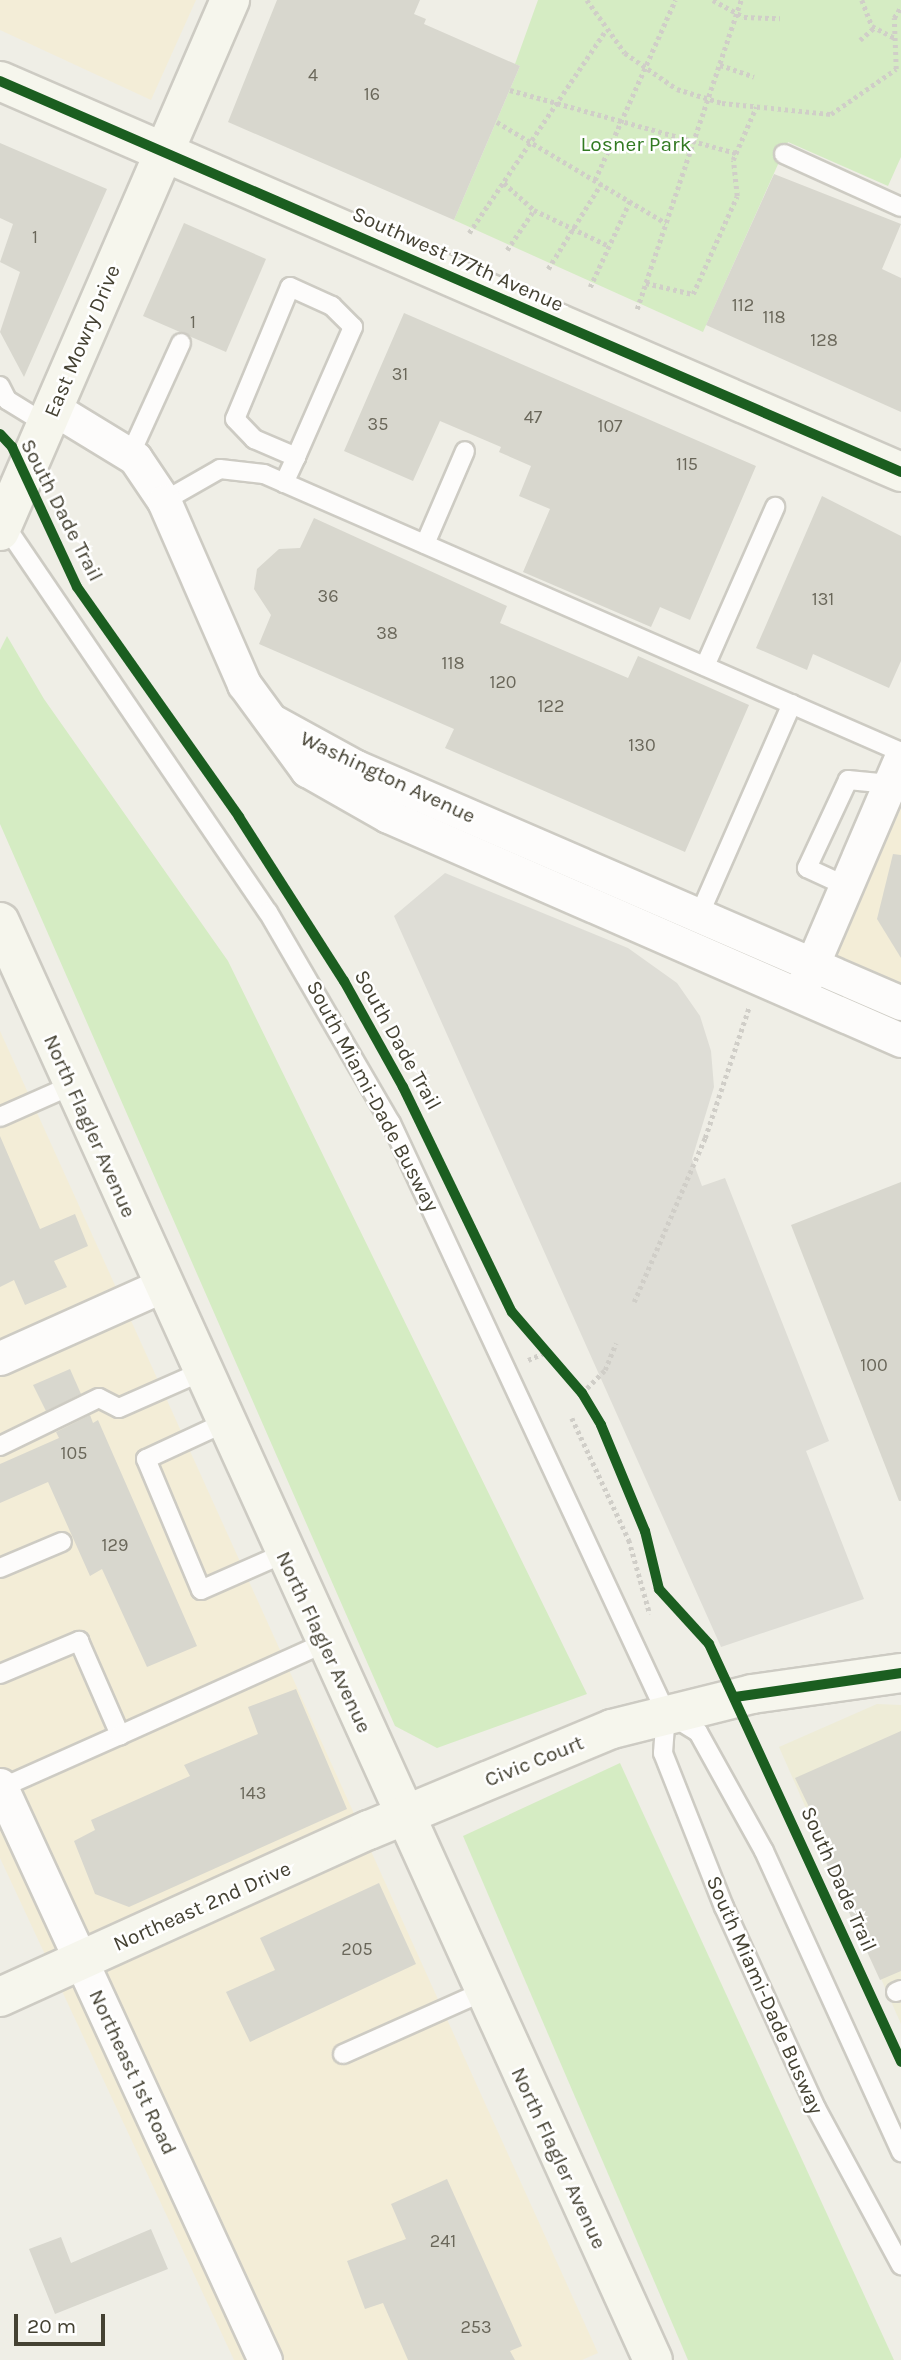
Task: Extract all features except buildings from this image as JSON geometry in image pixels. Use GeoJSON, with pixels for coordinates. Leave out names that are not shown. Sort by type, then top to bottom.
{"type":"FeatureCollection","features":[{"type":"Feature","properties":{"kind":"street","name":"East Mowry Drive"},"geometry":{"type":"LineString","coordinates":[[1,523],[230,0]]}},
{"type":"Feature","properties":{"kind":"street","name":"Southwest 177th Avenue"},"geometry":{"type":"LineString","coordinates":[[0,81],[901,472]]}},
{"type":"Feature","properties":{"kind":"street"},"geometry":{"type":"LineString","coordinates":[[49,416],[130,455],[164,501],[222,643],[266,718]]}},
{"type":"Feature","properties":{"kind":"street","name":"Washington Avenue"},"geometry":{"type":"LineString","coordinates":[[266,718],[356,766],[901,1003]]}},
{"type":"Feature","properties":{"kind":"street","name":"Washington Avenue"},"geometry":{"type":"LineString","coordinates":[[266,718],[307,770],[344,794],[901,1040]]}},
{"type":"Feature","properties":{"kind":"street"},"geometry":{"type":"LineString","coordinates":[[799,996],[895,771]]}},
{"type":"Feature","properties":{"kind":"street","name":"North Flagler Avenue"},"geometry":{"type":"LineString","coordinates":[[4,943],[405,1814],[645,2358]]}},
{"type":"Feature","properties":{"kind":"street"},"geometry":{"type":"LineString","coordinates":[[0,1358],[163,1285]]}},
{"type":"Feature","properties":{"kind":"street","name":"Civic Court"},"geometry":{"type":"LineString","coordinates":[[405,1814],[666,1713],[791,1687],[901,1673]]}},
{"type":"Feature","properties":{"kind":"street","name":"Northeast 1st Road"},"geometry":{"type":"LineString","coordinates":[[1,1786],[265,2360]]}},
{"type":"Feature","properties":{"kind":"street","name":"Northeast 2nd Drive"},"geometry":{"type":"LineString","coordinates":[[0,1997],[405,1814]]}},
{"type":"Feature","properties":{"kind":"lane"},"geometry":{"type":"LineString","coordinates":[[784,154],[899,201]]}},
{"type":"Feature","properties":{"kind":"lane"},"geometry":{"type":"LineString","coordinates":[[284,483],[296,457],[353,327],[332,306],[290,287],[235,419],[254,439],[296,457]]}},
{"type":"Feature","properties":{"kind":"lane"},"geometry":{"type":"LineString","coordinates":[[130,455],[181,343]]}},
{"type":"Feature","properties":{"kind":"lane"},"geometry":{"type":"LineString","coordinates":[[0,386],[7,400],[49,416]]}},
{"type":"Feature","properties":{"kind":"lane"},"geometry":{"type":"LineString","coordinates":[[425,544],[465,452]]}},
{"type":"Feature","properties":{"kind":"lane"},"geometry":{"type":"LineString","coordinates":[[164,501],[220,469],[264,474],[901,752]]}},
{"type":"Feature","properties":{"kind":"lane"},"geometry":{"type":"LineString","coordinates":[[705,666],[775,507]]}},
{"type":"Feature","properties":{"kind":"lane","name":"South Miami-Dade Busway"},"geometry":{"type":"LineString","coordinates":[[1,523],[268,912],[366,1076],[441,1226],[666,1713],[663,1753],[724,1907],[816,2108],[901,2265]]}},
{"type":"Feature","properties":{"kind":"lane"},"geometry":{"type":"LineString","coordinates":[[686,946],[792,704]]}},
{"type":"Feature","properties":{"kind":"lane"},"geometry":{"type":"LineString","coordinates":[[0,1116],[70,1086]]}},
{"type":"Feature","properties":{"kind":"lane"},"geometry":{"type":"LineString","coordinates":[[0,1446],[99,1398],[119,1408],[201,1372]]}},
{"type":"Feature","properties":{"kind":"lane"},"geometry":{"type":"LineString","coordinates":[[224,1423],[146,1459],[201,1590],[283,1554]]}},
{"type":"Feature","properties":{"kind":"lane"},"geometry":{"type":"LineString","coordinates":[[0,1568],[62,1542]]}},
{"type":"Feature","properties":{"kind":"lane"},"geometry":{"type":"LineString","coordinates":[[0,1674],[79,1641],[120,1735]]}},
{"type":"Feature","properties":{"kind":"lane"},"geometry":{"type":"LineString","coordinates":[[1,1786],[324,1643]]}},
{"type":"Feature","properties":{"kind":"lane"},"geometry":{"type":"LineString","coordinates":[[666,1713],[698,1732],[764,1851],[901,2152]]}},
{"type":"Feature","properties":{"kind":"lane"},"geometry":{"type":"LineString","coordinates":[[343,2054],[482,1992]]}},
{"type":"Feature","properties":{"kind":"path"},"geometry":{"type":"LineString","coordinates":[[587,0],[606,30],[644,70],[708,100],[755,107],[837,113],[896,69],[894,18],[901,7]]}},
{"type":"Feature","properties":{"kind":"path"},"geometry":{"type":"LineString","coordinates":[[595,180],[675,0]]}},
{"type":"Feature","properties":{"kind":"path"},"geometry":{"type":"LineString","coordinates":[[713,0],[736,14],[780,18]]}},
{"type":"Feature","properties":{"kind":"path"},"geometry":{"type":"LineString","coordinates":[[637,309],[741,0]]}},
{"type":"Feature","properties":{"kind":"path"},"geometry":{"type":"LineString","coordinates":[[862,0],[874,28],[896,40]]}},
{"type":"Feature","properties":{"kind":"path"},"geometry":{"type":"LineString","coordinates":[[860,40],[874,28]]}},
{"type":"Feature","properties":{"kind":"path"},"geometry":{"type":"LineString","coordinates":[[469,233],[606,30]]}},
{"type":"Feature","properties":{"kind":"path"},"geometry":{"type":"LineString","coordinates":[[720,65],[754,77]]}},
{"type":"Feature","properties":{"kind":"path"},"geometry":{"type":"LineString","coordinates":[[510,90],[736,153]]}},
{"type":"Feature","properties":{"kind":"path"},"geometry":{"type":"LineString","coordinates":[[646,283],[693,294],[737,196],[732,167],[755,107]]}},
{"type":"Feature","properties":{"kind":"path"},"geometry":{"type":"LineString","coordinates":[[497,122],[666,223]]}},
{"type":"Feature","properties":{"kind":"path"},"geometry":{"type":"LineString","coordinates":[[504,183],[534,210],[607,245]]}},
{"type":"Feature","properties":{"kind":"path"},"geometry":{"type":"LineString","coordinates":[[548,269],[601,184]]}},
{"type":"Feature","properties":{"kind":"path"},"geometry":{"type":"LineString","coordinates":[[590,288],[607,245],[630,201]]}},
{"type":"Feature","properties":{"kind":"path"},"geometry":{"type":"LineString","coordinates":[[507,250],[534,210]]}},
{"type":"Feature","properties":{"kind":"path"},"geometry":{"type":"LineString","coordinates":[[634,1303],[705,1138],[761,979]]}},
{"type":"Feature","properties":{"kind":"path"},"geometry":{"type":"LineString","coordinates":[[534,1339],[557,1364]]}},
{"type":"Feature","properties":{"kind":"path"},"geometry":{"type":"LineString","coordinates":[[582,1393],[605,1370],[616,1343]]}},
{"type":"Feature","properties":{"kind":"path"},"geometry":{"type":"LineString","coordinates":[[528,1361],[546,1352]]}},
{"type":"Feature","properties":{"kind":"path"},"geometry":{"type":"LineString","coordinates":[[571,1380],[590,1407]]}},
{"type":"Feature","properties":{"kind":"path"},"geometry":{"type":"LineString","coordinates":[[572,1418],[629,1540],[650,1614]]}},
{"type":"Feature","properties":{"kind":"shaded area"},"geometry":{"type":"Polygon","coordinates":[[[0,0],[196,0],[151,100],[0,30],[0,0]]]}},
{"type":"Feature","properties":{"kind":"shaded area"},"geometry":{"type":"Polygon","coordinates":[[[901,808],[901,991],[832,962],[901,808]]]}},
{"type":"Feature","properties":{"kind":"shaded area"},"geometry":{"type":"Polygon","coordinates":[[[445,873],[628,948],[677,983],[700,1016],[711,1051],[714,1087],[692,1159],[702,1186],[725,1178],[829,1441],[806,1451],[864,1599],[721,1647],[394,916],[445,873]]]}},
{"type":"Feature","properties":{"kind":"shaded area"},"geometry":{"type":"Polygon","coordinates":[[[0,1031],[598,2353],[582,2360],[234,2360],[0,1858],[0,1031]]]}},
{"type":"Feature","properties":{"kind":"shaded area"},"geometry":{"type":"Polygon","coordinates":[[[877,1704],[901,1705],[901,2024],[779,1747],[877,1704]]]}},
{"type":"Feature","properties":{"kind":"green space","name":"Losner Park"},"geometry":{"type":"Polygon","coordinates":[[[538,0],[901,0],[901,157],[888,186],[788,142],[703,332],[454,220],[520,66],[515,64],[538,0]]]}},
{"type":"Feature","properties":{"kind":"green space"},"geometry":{"type":"Polygon","coordinates":[[[7,636],[44,699],[228,961],[587,1694],[437,1748],[395,1726],[0,824],[0,650],[7,636]]]}},
{"type":"Feature","properties":{"kind":"green space"},"geometry":{"type":"Polygon","coordinates":[[[620,1763],[894,2360],[688,2360],[463,1836],[620,1763]]]}},
{"type":"Feature","properties":{"kind":"cycle path"},"geometry":{"type":"LineString","coordinates":[[0,81],[901,472]]}},
{"type":"Feature","properties":{"kind":"cycle path","name":"South Dade Trail"},"geometry":{"type":"LineString","coordinates":[[0,434],[12,447],[77,587],[239,817],[344,981],[403,1087],[512,1312],[582,1393],[601,1425],[645,1531],[659,1589],[709,1644],[901,2062]]}},
{"type":"Feature","properties":{"kind":"cycle path"},"geometry":{"type":"LineString","coordinates":[[735,1697],[901,1673]]}}]}
